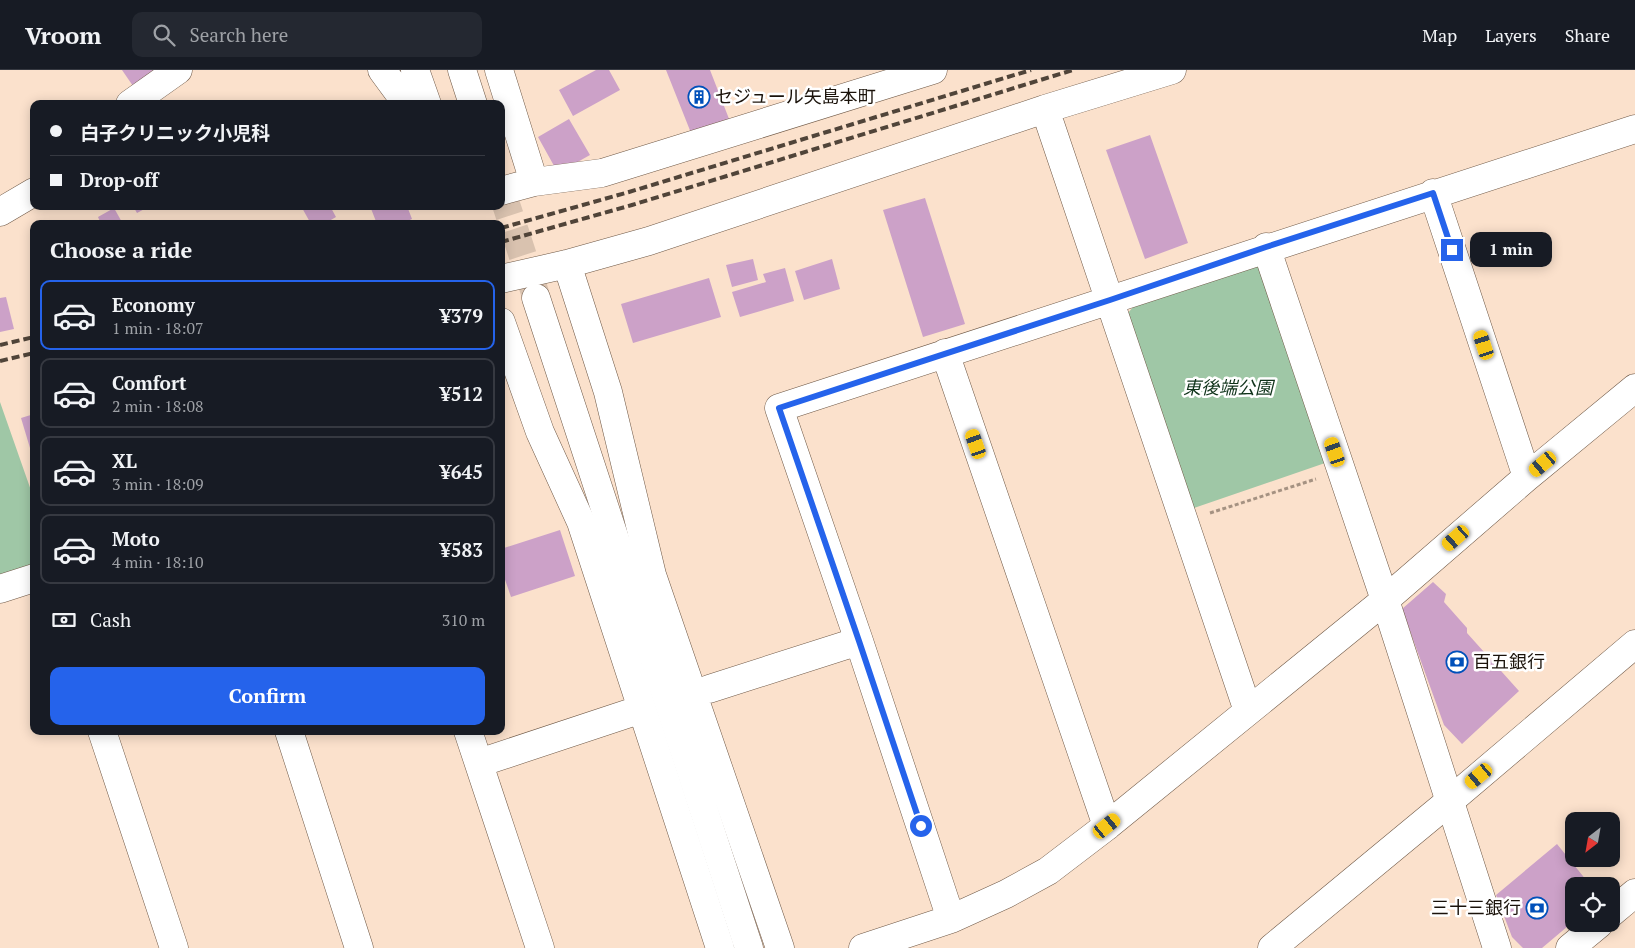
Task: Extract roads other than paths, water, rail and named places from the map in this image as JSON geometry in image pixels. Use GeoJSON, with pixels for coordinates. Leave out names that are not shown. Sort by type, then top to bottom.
{"type":"FeatureCollection","features":[{"type":"Feature","properties":{"kind":"street"},"geometry":{"type":"LineString","coordinates":[[136,100],[178,70]]}},
{"type":"Feature","properties":{"kind":"street"},"geometry":{"type":"LineString","coordinates":[[382,70],[404,100]]}},
{"type":"Feature","properties":{"kind":"street"},"geometry":{"type":"LineString","coordinates":[[416,70],[426,100]]}},
{"type":"Feature","properties":{"kind":"street"},"geometry":{"type":"LineString","coordinates":[[462,70],[472,100]]}},
{"type":"Feature","properties":{"kind":"street"},"geometry":{"type":"LineString","coordinates":[[499,70],[534,182]]}},
{"type":"Feature","properties":{"kind":"street"},"geometry":{"type":"LineString","coordinates":[[505,190],[534,182],[602,174],[933,70]]}},
{"type":"Feature","properties":{"kind":"street"},"geometry":{"type":"LineString","coordinates":[[505,278],[566,264],[649,241],[1045,108],[1172,70]]}},
{"type":"Feature","properties":{"kind":"street"},"geometry":{"type":"LineString","coordinates":[[1045,108],[1186,521],[1248,711]]}},
{"type":"Feature","properties":{"kind":"street"},"geometry":{"type":"LineString","coordinates":[[951,919],[779,408],[1266,247],[1635,129]]}},
{"type":"Feature","properties":{"kind":"street"},"geometry":{"type":"LineString","coordinates":[[1433,193],[1527,477]]}},
{"type":"Feature","properties":{"kind":"street"},"geometry":{"type":"LineString","coordinates":[[0,212],[30,194]]}},
{"type":"Feature","properties":{"kind":"street"},"geometry":{"type":"LineString","coordinates":[[1266,247],[1451,800],[1497,948]]}},
{"type":"Feature","properties":{"kind":"street"},"geometry":{"type":"LineString","coordinates":[[566,264],[608,392],[652,575],[780,948]]}},
{"type":"Feature","properties":{"kind":"street"},"geometry":{"type":"LineString","coordinates":[[536,298],[750,948]]}},
{"type":"Feature","properties":{"kind":"street"},"geometry":{"type":"LineString","coordinates":[[505,333],[540,432],[581,522],[720,948]]}},
{"type":"Feature","properties":{"kind":"street"},"geometry":{"type":"LineString","coordinates":[[945,353],[1107,826]]}},
{"type":"Feature","properties":{"kind":"street"},"geometry":{"type":"LineString","coordinates":[[863,948],[951,919],[1006,894],[1048,871],[1107,826],[1385,600],[1527,477],[1635,388]]}},
{"type":"Feature","properties":{"kind":"street"},"geometry":{"type":"LineString","coordinates":[[0,589],[30,579]]}},
{"type":"Feature","properties":{"kind":"street"},"geometry":{"type":"LineString","coordinates":[[709,689],[859,641]]}},
{"type":"Feature","properties":{"kind":"street"},"geometry":{"type":"LineString","coordinates":[[1272,948],[1635,644]]}},
{"type":"Feature","properties":{"kind":"street"},"geometry":{"type":"LineString","coordinates":[[479,763],[642,709]]}},
{"type":"Feature","properties":{"kind":"street"},"geometry":{"type":"LineString","coordinates":[[103,735],[174,948]]}},
{"type":"Feature","properties":{"kind":"street"},"geometry":{"type":"LineString","coordinates":[[290,735],[360,948]]}},
{"type":"Feature","properties":{"kind":"street"},"geometry":{"type":"LineString","coordinates":[[469,735],[540,948]]}},
{"type":"Feature","properties":{"kind":"street"},"geometry":{"type":"LineString","coordinates":[[1620,906],[1635,893]]}},
{"type":"Feature","properties":{"kind":"street"},"geometry":{"type":"LineString","coordinates":[[1570,948],[1589,932]]}},
{"type":"Feature","properties":{"kind":"tunnel"},"geometry":{"type":"LineString","coordinates":[[505,201],[536,296]]}},
{"type":"Feature","properties":{"kind":"railway"},"geometry":{"type":"LineString","coordinates":[[505,227],[629,192],[1031,70]]}},
{"type":"Feature","properties":{"kind":"railway"},"geometry":{"type":"LineString","coordinates":[[505,241],[632,205],[1073,70]]}},
{"type":"Feature","properties":{"kind":"railway"},"geometry":{"type":"LineString","coordinates":[[0,345],[30,338]]}},
{"type":"Feature","properties":{"kind":"railway"},"geometry":{"type":"LineString","coordinates":[[0,361],[30,354]]}},
{"type":"Feature","properties":{"kind":"place","name":"セジュール矢島本町"},"geometry":{"type":"Point","coordinates":[699,97]}},
{"type":"Feature","properties":{"kind":"place","name":"百五銀行"},"geometry":{"type":"Point","coordinates":[1457,662]}},
{"type":"Feature","properties":{"kind":"place","name":"三十三銀行"},"geometry":{"type":"Point","coordinates":[1537,908]}},
{"type":"Feature","properties":{"kind":"park label","name":"東後端公園"},"geometry":{"type":"Point","coordinates":[1228,388]}}]}
